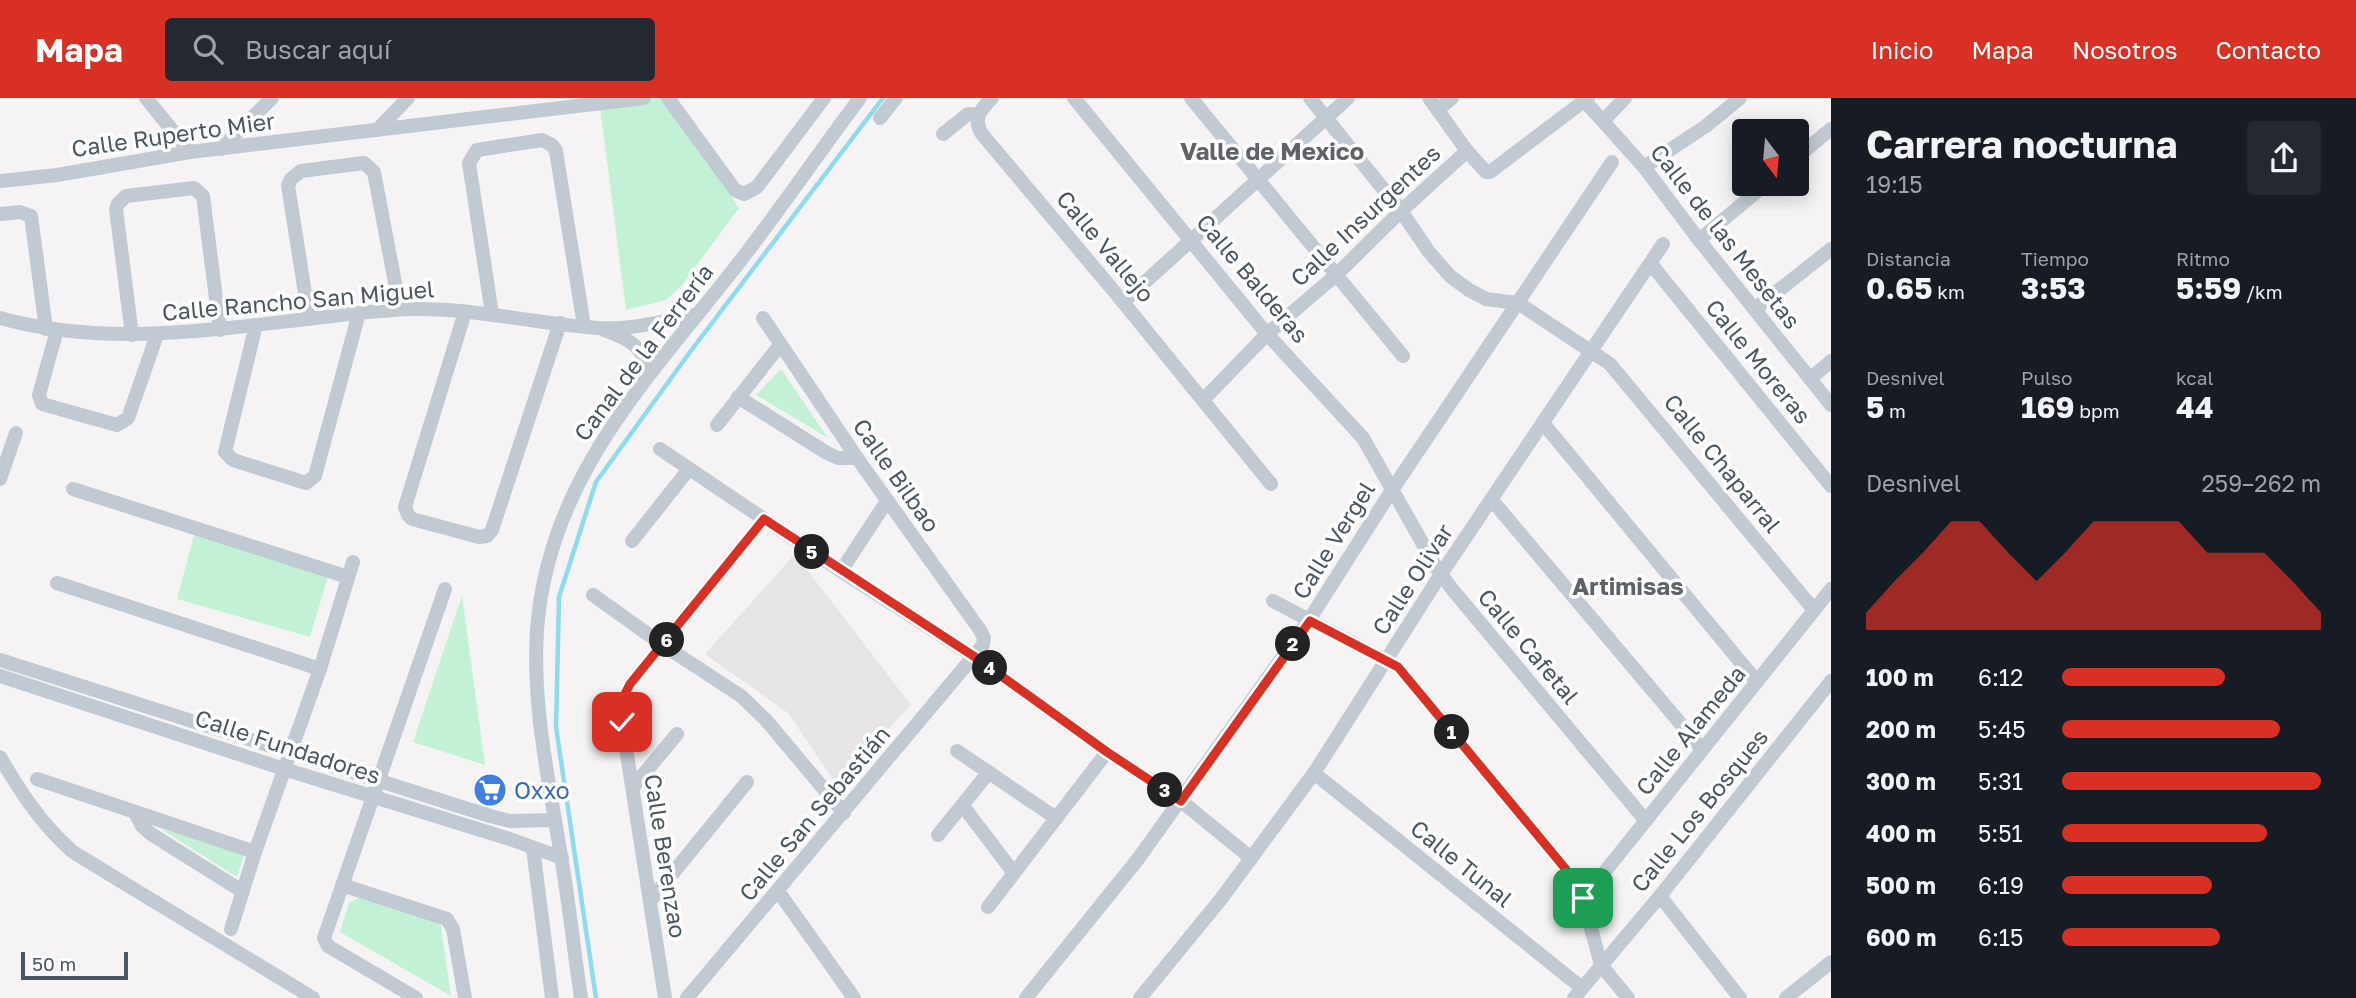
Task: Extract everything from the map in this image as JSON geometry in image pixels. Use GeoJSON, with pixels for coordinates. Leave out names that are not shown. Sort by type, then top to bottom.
{"type":"FeatureCollection","features":[{"type":"Feature","properties":{"kind":"street"},"geometry":{"type":"LineString","coordinates":[[146,98],[190,152]]}},
{"type":"Feature","properties":{"kind":"street"},"geometry":{"type":"LineString","coordinates":[[221,149],[272,98]]}},
{"type":"Feature","properties":{"kind":"street"},"geometry":{"type":"LineString","coordinates":[[377,130],[408,98]]}},
{"type":"Feature","properties":{"kind":"street"},"geometry":{"type":"LineString","coordinates":[[523,112],[537,98]]}},
{"type":"Feature","properties":{"kind":"street","name":"Calle Ruperto Mier"},"geometry":{"type":"LineString","coordinates":[[0,181],[57,175],[190,152],[644,98]]}},
{"type":"Feature","properties":{"kind":"street"},"geometry":{"type":"LineString","coordinates":[[668,98],[735,190],[744,194],[757,187],[824,98]]}},
{"type":"Feature","properties":{"kind":"street","name":"Canal de la Ferrería"},"geometry":{"type":"LineString","coordinates":[[580,998],[562,858],[546,769],[536,677],[537,629],[554,541],[587,465],[652,370],[764,229],[860,98]]}},
{"type":"Feature","properties":{"kind":"street"},"geometry":{"type":"LineString","coordinates":[[880,118],[896,98]]}},
{"type":"Feature","properties":{"kind":"street"},"geometry":{"type":"LineString","coordinates":[[943,134],[968,114],[977,118],[981,109],[992,98]]}},
{"type":"Feature","properties":{"kind":"street","name":"Calle Balderas"},"geometry":{"type":"LineString","coordinates":[[1074,98],[1267,334],[1363,438],[1392,489]]}},
{"type":"Feature","properties":{"kind":"street"},"geometry":{"type":"LineString","coordinates":[[1191,98],[1403,356]]}},
{"type":"Feature","properties":{"kind":"street"},"geometry":{"type":"LineString","coordinates":[[1310,98],[1401,211],[1429,252],[1456,281],[1486,299],[1518,303]]}},
{"type":"Feature","properties":{"kind":"street"},"geometry":{"type":"LineString","coordinates":[[1123,302],[1348,98]]}},
{"type":"Feature","properties":{"kind":"street"},"geometry":{"type":"LineString","coordinates":[[1452,98],[1434,103],[1467,151],[1486,172],[1490,172],[1585,99]]}},
{"type":"Feature","properties":{"kind":"street"},"geometry":{"type":"LineString","coordinates":[[1603,121],[1625,98]]}},
{"type":"Feature","properties":{"kind":"street"},"geometry":{"type":"LineString","coordinates":[[1644,167],[1706,126],[1740,98]]}},
{"type":"Feature","properties":{"kind":"street","name":"Calle de las Mesetas"},"geometry":{"type":"LineString","coordinates":[[1585,99],[1644,167],[1831,405]]}},
{"type":"Feature","properties":{"kind":"street","name":"Calle Vallejo"},"geometry":{"type":"LineString","coordinates":[[977,118],[982,134],[1271,484]]}},
{"type":"Feature","properties":{"kind":"street"},"geometry":{"type":"LineString","coordinates":[[1810,146],[1831,129]]}},
{"type":"Feature","properties":{"kind":"street"},"geometry":{"type":"LineString","coordinates":[[492,314],[469,163],[477,150],[542,140],[556,150],[584,326]]}},
{"type":"Feature","properties":{"kind":"street","name":"Calle Insurgentes"},"geometry":{"type":"LineString","coordinates":[[1203,400],[1267,334],[1335,276],[1467,151]]}},
{"type":"Feature","properties":{"kind":"street","name":"Calle Vergel"},"geometry":{"type":"LineString","coordinates":[[1026,998],[1138,859],[1310,621],[1392,489],[1612,162]]}},
{"type":"Feature","properties":{"kind":"street"},"geometry":{"type":"LineString","coordinates":[[309,319],[288,185],[301,171],[364,163],[372,168],[374,173],[400,309]]}},
{"type":"Feature","properties":{"kind":"street"},"geometry":{"type":"LineString","coordinates":[[132,335],[116,209],[118,204],[126,196],[194,188],[203,195],[220,330]]}},
{"type":"Feature","properties":{"kind":"street"},"geometry":{"type":"LineString","coordinates":[[1699,240],[1752,196]]}},
{"type":"Feature","properties":{"kind":"street"},"geometry":{"type":"LineString","coordinates":[[0,214],[20,212],[31,216],[51,329],[39,395],[42,404],[117,425],[128,418],[157,335]]}},
{"type":"Feature","properties":{"kind":"street","name":"Calle Olivar"},"geometry":{"type":"LineString","coordinates":[[1140,998],[1221,899],[1314,773],[1441,574],[1663,244]]}},
{"type":"Feature","properties":{"kind":"street"},"geometry":{"type":"LineString","coordinates":[[1755,309],[1831,250]]}},
{"type":"Feature","properties":{"kind":"street","name":"Calle Moreras"},"geometry":{"type":"LineString","coordinates":[[1651,264],[1831,486]]}},
{"type":"Feature","properties":{"kind":"street","name":"Calle Chaparral"},"geometry":{"type":"LineString","coordinates":[[1518,303],[1592,351],[1620,374],[1814,610]]}},
{"type":"Feature","properties":{"kind":"street","name":"Calle Rancho San Miguel"},"geometry":{"type":"LineString","coordinates":[[0,318],[51,329],[157,335],[400,309],[492,314],[599,328],[642,325],[698,314]]}},
{"type":"Feature","properties":{"kind":"street"},"geometry":{"type":"LineString","coordinates":[[466,312],[405,507],[412,519],[478,537],[487,536],[492,530],[560,323]]}},
{"type":"Feature","properties":{"kind":"street"},"geometry":{"type":"LineString","coordinates":[[256,325],[225,452],[233,460],[306,483],[315,476],[359,313]]}},
{"type":"Feature","properties":{"kind":"street","name":"Calle Bilbao"},"geometry":{"type":"LineString","coordinates":[[763,318],[857,458],[980,630],[984,638],[983,645],[975,657]]}},
{"type":"Feature","properties":{"kind":"street","name":"Calle Rancho San Miguel"},"geometry":{"type":"LineString","coordinates":[[599,328],[629,340],[642,351],[652,370]]}},
{"type":"Feature","properties":{"kind":"street"},"geometry":{"type":"LineString","coordinates":[[718,425],[780,345]]}},
{"type":"Feature","properties":{"kind":"street"},"geometry":{"type":"LineString","coordinates":[[1810,379],[1831,361]]}},
{"type":"Feature","properties":{"kind":"street"},"geometry":{"type":"LineString","coordinates":[[738,397],[827,453],[838,458],[857,458]]}},
{"type":"Feature","properties":{"kind":"street"},"geometry":{"type":"LineString","coordinates":[[1543,423],[1757,682]]}},
{"type":"Feature","properties":{"kind":"street"},"geometry":{"type":"LineString","coordinates":[[2,469],[16,433]]}},
{"type":"Feature","properties":{"kind":"street"},"geometry":{"type":"LineString","coordinates":[[660,449],[975,657],[1107,752],[1181,801],[1251,858]]}},
{"type":"Feature","properties":{"kind":"street"},"geometry":{"type":"LineString","coordinates":[[632,541],[689,469]]}},
{"type":"Feature","properties":{"kind":"street"},"geometry":{"type":"LineString","coordinates":[[74,489],[348,577]]}},
{"type":"Feature","properties":{"kind":"street","name":"Calle Cafetal"},"geometry":{"type":"LineString","coordinates":[[1392,489],[1441,574],[1646,821]]}},
{"type":"Feature","properties":{"kind":"street"},"geometry":{"type":"LineString","coordinates":[[1491,499],[1702,749]]}},
{"type":"Feature","properties":{"kind":"street"},"geometry":{"type":"LineString","coordinates":[[841,571],[887,501]]}},
{"type":"Feature","properties":{"kind":"street","name":"Calle Berenzao"},"geometry":{"type":"LineString","coordinates":[[665,998],[622,722],[624,696],[630,684],[764,519]]}},
{"type":"Feature","properties":{"kind":"street"},"geometry":{"type":"LineString","coordinates":[[231,929],[255,852],[320,669],[353,562]]}},
{"type":"Feature","properties":{"kind":"street"},"geometry":{"type":"LineString","coordinates":[[57,583],[320,669]]}},
{"type":"Feature","properties":{"kind":"street"},"geometry":{"type":"LineString","coordinates":[[416,998],[326,944],[324,938],[445,589]]}},
{"type":"Feature","properties":{"kind":"street","name":"Calle Alameda"},"geometry":{"type":"LineString","coordinates":[[1583,898],[1831,589]]}},
{"type":"Feature","properties":{"kind":"street"},"geometry":{"type":"LineString","coordinates":[[593,595],[754,707],[844,813]]}},
{"type":"Feature","properties":{"kind":"street"},"geometry":{"type":"LineString","coordinates":[[1273,601],[1398,667],[1569,873],[1583,898],[1601,965],[1628,998]]}},
{"type":"Feature","properties":{"kind":"street","name":"Calle San Sebastián"},"geometry":{"type":"LineString","coordinates":[[687,998],[975,657]]}},
{"type":"Feature","properties":{"kind":"street","name":"Calle Fundadores"},"geometry":{"type":"LineString","coordinates":[[0,660],[284,769],[562,858]]}},
{"type":"Feature","properties":{"kind":"street","name":"Calle Fundadores"},"geometry":{"type":"LineString","coordinates":[[0,676],[290,752],[500,819],[555,820]]}},
{"type":"Feature","properties":{"kind":"street","name":"Calle Los Bosques"},"geometry":{"type":"LineString","coordinates":[[1578,993],[1660,896],[1831,681]]}},
{"type":"Feature","properties":{"kind":"street"},"geometry":{"type":"LineString","coordinates":[[633,787],[677,734]]}},
{"type":"Feature","properties":{"kind":"street"},"geometry":{"type":"LineString","coordinates":[[957,751],[1056,818]]}},
{"type":"Feature","properties":{"kind":"street"},"geometry":{"type":"LineString","coordinates":[[988,907],[1107,752]]}},
{"type":"Feature","properties":{"kind":"street"},"geometry":{"type":"LineString","coordinates":[[0,757],[34,812],[58,839],[74,852],[313,998]]}},
{"type":"Feature","properties":{"kind":"street"},"geometry":{"type":"LineString","coordinates":[[938,835],[989,772]]}},
{"type":"Feature","properties":{"kind":"street","name":"Calle Tunal"},"geometry":{"type":"LineString","coordinates":[[1314,773],[1578,993]]}},
{"type":"Feature","properties":{"kind":"street"},"geometry":{"type":"LineString","coordinates":[[37,779],[255,852]]}},
{"type":"Feature","properties":{"kind":"street"},"geometry":{"type":"LineString","coordinates":[[651,900],[747,782]]}},
{"type":"Feature","properties":{"kind":"street"},"geometry":{"type":"LineString","coordinates":[[963,806],[1014,873]]}},
{"type":"Feature","properties":{"kind":"street"},"geometry":{"type":"LineString","coordinates":[[135,813],[142,826],[151,834],[242,891]]}},
{"type":"Feature","properties":{"kind":"street"},"geometry":{"type":"LineString","coordinates":[[533,848],[552,998]]}},
{"type":"Feature","properties":{"kind":"street"},"geometry":{"type":"LineString","coordinates":[[342,885],[447,919],[453,929],[464,998]]}},
{"type":"Feature","properties":{"kind":"street"},"geometry":{"type":"LineString","coordinates":[[778,891],[854,998]]}},
{"type":"Feature","properties":{"kind":"street"},"geometry":{"type":"LineString","coordinates":[[1660,896],[1740,998]]}},
{"type":"Feature","properties":{"kind":"street"},"geometry":{"type":"LineString","coordinates":[[1786,998],[1830,965]]}},
{"type":"Feature","properties":{"kind":"shaded area"},"geometry":{"type":"Polygon","coordinates":[[[795,554],[911,705],[836,784],[788,713],[705,654],[795,554]]]}},
{"type":"Feature","properties":{"kind":"green space"},"geometry":{"type":"Polygon","coordinates":[[[664,98],[739,208],[682,285],[666,300],[626,310],[600,106],[664,98]]]}},
{"type":"Feature","properties":{"kind":"green space"},"geometry":{"type":"Polygon","coordinates":[[[781,369],[828,438],[756,395],[781,369]]]}},
{"type":"Feature","properties":{"kind":"green space"},"geometry":{"type":"Polygon","coordinates":[[[195,532],[329,573],[310,637],[177,599],[195,532]]]}},
{"type":"Feature","properties":{"kind":"green space"},"geometry":{"type":"Polygon","coordinates":[[[462,596],[485,765],[413,742],[462,596]]]}},
{"type":"Feature","properties":{"kind":"green space"},"geometry":{"type":"Polygon","coordinates":[[[161,829],[246,849],[237,877],[161,829]]]}},
{"type":"Feature","properties":{"kind":"green space"},"geometry":{"type":"Polygon","coordinates":[[[366,894],[440,920],[451,996],[340,932],[349,903],[366,894]]]}},
{"type":"Feature","properties":{"kind":"waterway"},"geometry":{"type":"LineString","coordinates":[[596,998],[556,727],[559,597],[596,482],[690,352],[883,98]]}},
{"type":"Feature","properties":{"kind":"place","name":"Oxxo"},"geometry":{"type":"Point","coordinates":[490,790]}},
{"type":"Feature","properties":{"kind":"district","name":"Valle de Mexico"},"geometry":{"type":"Point","coordinates":[1272,150]}},
{"type":"Feature","properties":{"kind":"district","name":"Artimisas"},"geometry":{"type":"Point","coordinates":[1628,585]}},
{"type":"Feature","properties":{"kind":"route"},"geometry":{"type":"LineString","coordinates":[[622,722],[624,696],[630,684],[764,519],[975,657],[1107,752],[1181,801],[1310,621],[1398,667],[1569,873],[1583,898]]}}]}
